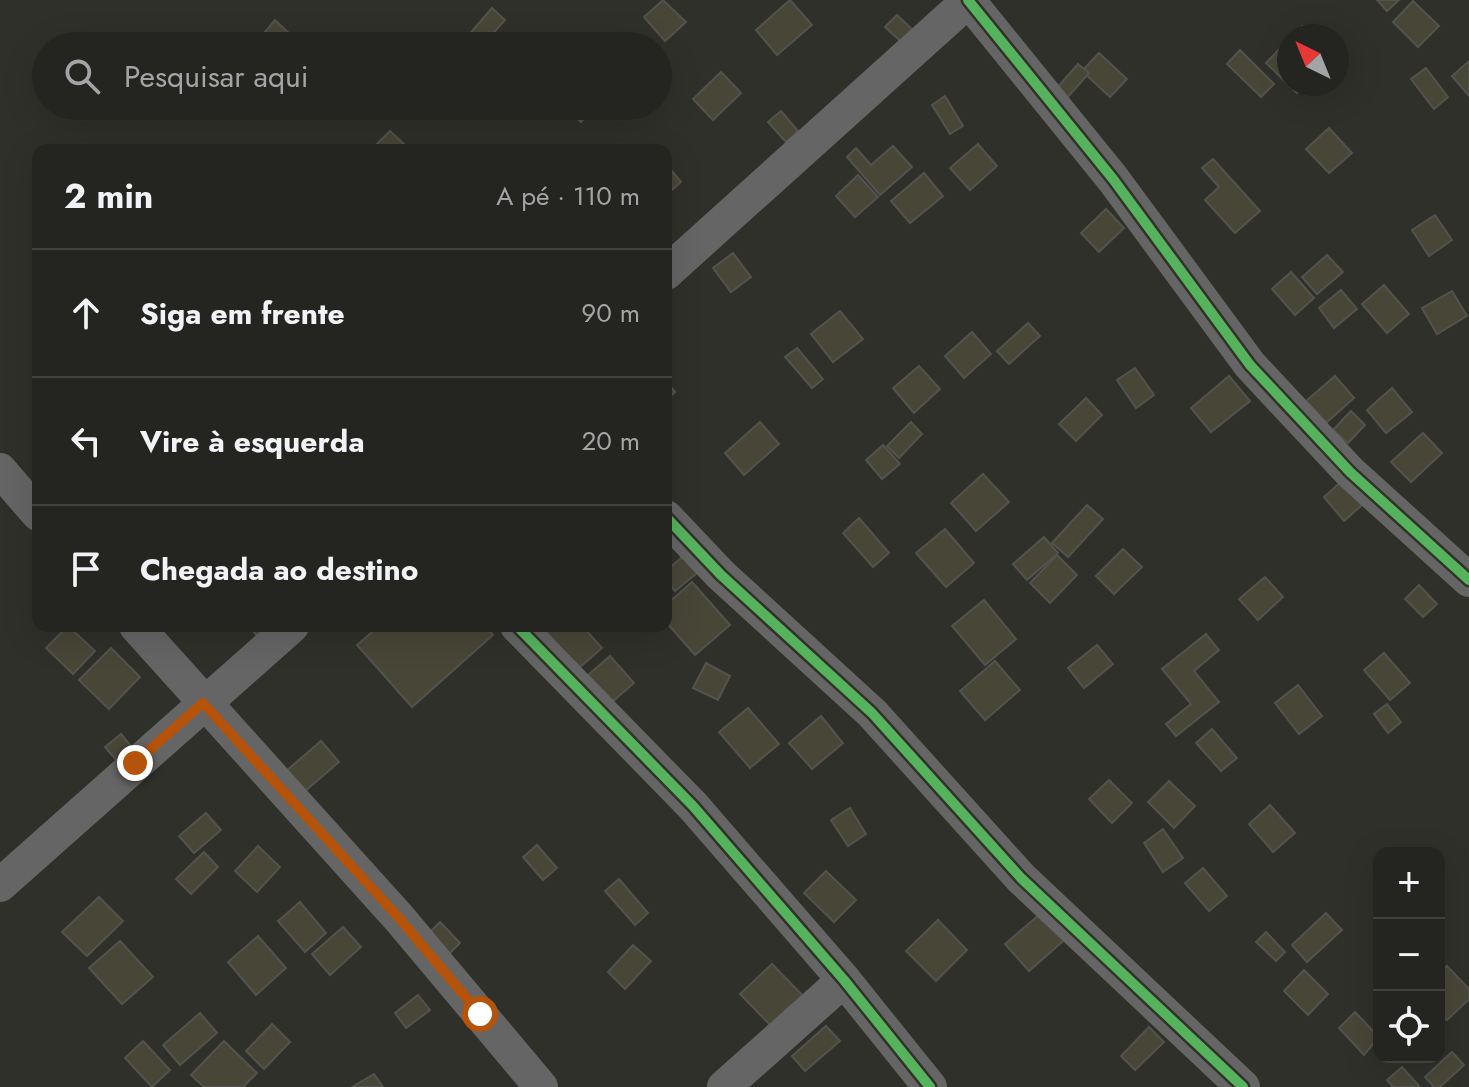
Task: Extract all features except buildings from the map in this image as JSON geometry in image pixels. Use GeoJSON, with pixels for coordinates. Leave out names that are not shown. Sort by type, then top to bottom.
{"type":"FeatureCollection","features":[{"type":"Feature","properties":{"kind":"street"},"geometry":{"type":"LineString","coordinates":[[672,268],[969,0],[1113,179],[1250,365],[1350,472],[1469,580]]}},
{"type":"Feature","properties":{"kind":"street"},"geometry":{"type":"LineString","coordinates":[[0,470],[32,507]]}},
{"type":"Feature","properties":{"kind":"street"},"geometry":{"type":"LineString","coordinates":[[672,523],[721,575],[872,713],[1021,878],[1243,1087]]}},
{"type":"Feature","properties":{"kind":"street"},"geometry":{"type":"LineString","coordinates":[[141,632],[399,918],[541,1087]]}},
{"type":"Feature","properties":{"kind":"street"},"geometry":{"type":"LineString","coordinates":[[0,885],[285,632]]}},
{"type":"Feature","properties":{"kind":"street"},"geometry":{"type":"LineString","coordinates":[[523,632],[693,806],[844,980],[930,1087]]}},
{"type":"Feature","properties":{"kind":"street"},"geometry":{"type":"LineString","coordinates":[[724,1087],[844,980]]}},
{"type":"Feature","properties":{"kind":"cycle path"},"geometry":{"type":"LineString","coordinates":[[968,0],[1113,179],[1250,365],[1350,472],[1469,580]]}},
{"type":"Feature","properties":{"kind":"cycle path"},"geometry":{"type":"LineString","coordinates":[[672,523],[721,575],[872,713],[1021,878],[1243,1087]]}},
{"type":"Feature","properties":{"kind":"cycle path"},"geometry":{"type":"LineString","coordinates":[[523,632],[693,806],[844,980],[930,1087]]}},
{"type":"Feature","properties":{"kind":"route"},"geometry":{"type":"LineString","coordinates":[[135,763],[203,703],[399,918],[480,1014]]}}]}
